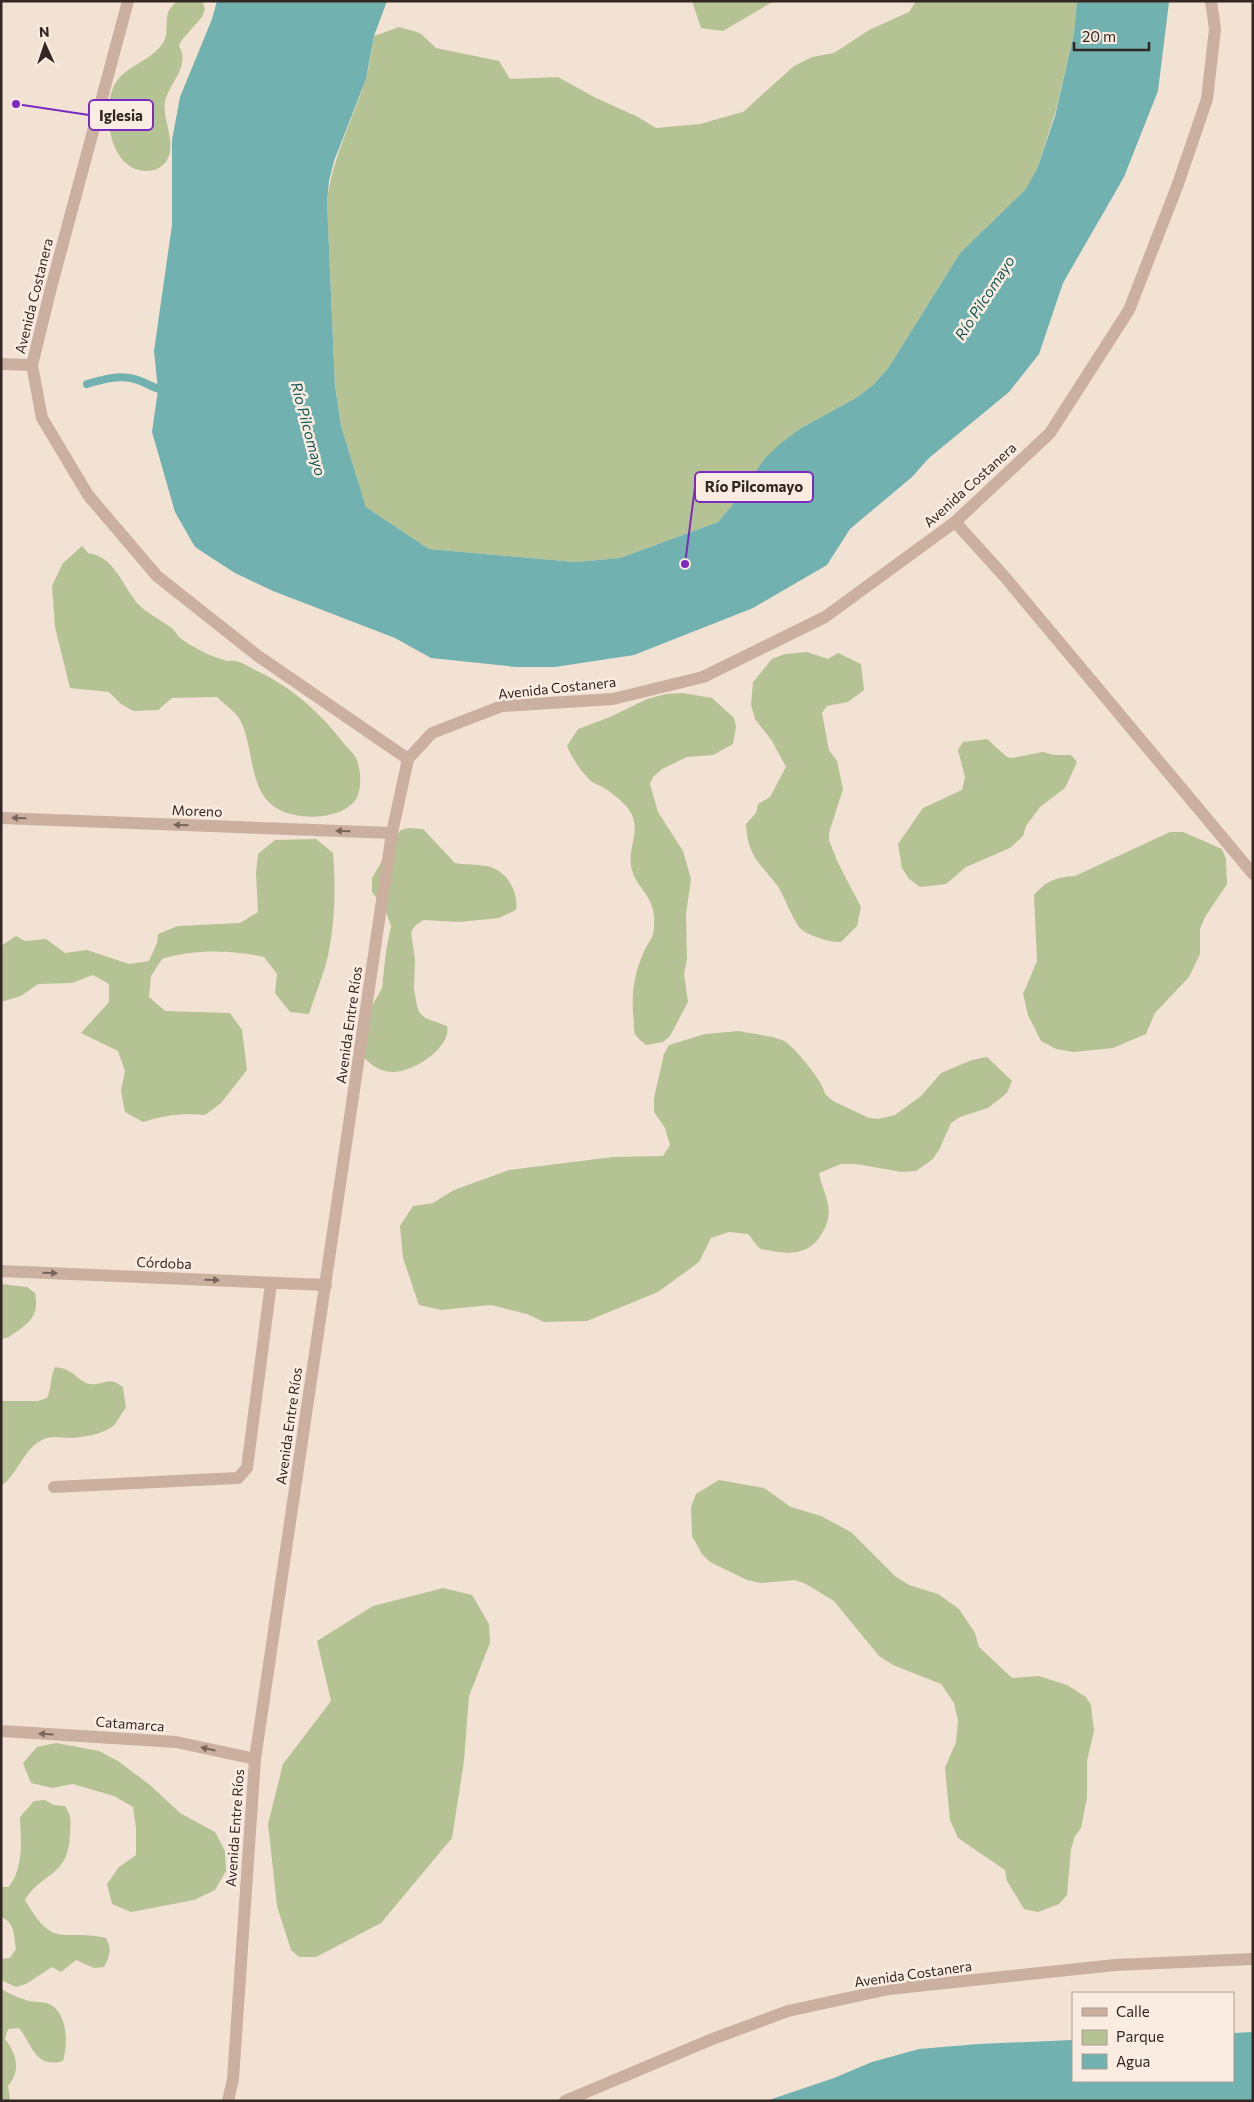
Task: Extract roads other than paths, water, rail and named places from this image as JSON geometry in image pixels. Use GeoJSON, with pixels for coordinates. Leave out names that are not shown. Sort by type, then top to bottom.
{"type":"FeatureCollection","features":[{"type":"Feature","properties":{"kind":"street","name":"Avenida Costanera"},"geometry":{"type":"LineString","coordinates":[[128,1],[32,365],[42,418],[88,495],[157,576],[258,656],[408,759],[432,733],[502,706],[613,698],[703,677],[825,618],[955,522],[1050,433],[1129,310],[1178,184],[1207,99],[1215,29],[1211,1]]}},
{"type":"Feature","properties":{"kind":"street"},"geometry":{"type":"LineString","coordinates":[[1,364],[32,365]]}},
{"type":"Feature","properties":{"kind":"street"},"geometry":{"type":"LineString","coordinates":[[955,522],[1004,576],[1253,874]]}},
{"type":"Feature","properties":{"kind":"street","name":"Avenida Entre Ríos"},"geometry":{"type":"LineString","coordinates":[[228,2101],[233,2079],[255,1759],[392,833],[408,759]]}},
{"type":"Feature","properties":{"kind":"street","name":"Moreno"},"geometry":{"type":"LineString","coordinates":[[1,818],[392,833]]}},
{"type":"Feature","properties":{"kind":"street","name":"Córdoba"},"geometry":{"type":"LineString","coordinates":[[1,1271],[326,1285]]}},
{"type":"Feature","properties":{"kind":"street"},"geometry":{"type":"LineString","coordinates":[[54,1487],[238,1478],[246,1468],[271,1282]]}},
{"type":"Feature","properties":{"kind":"street","name":"Catamarca"},"geometry":{"type":"LineString","coordinates":[[1,1731],[176,1742],[255,1759]]}},
{"type":"Feature","properties":{"kind":"street","name":"Avenida Costanera"},"geometry":{"type":"LineString","coordinates":[[565,2101],[710,2040],[788,2011],[889,1989],[1115,1965],[1253,1959]]}},
{"type":"Feature","properties":{"kind":"water"},"geometry":{"type":"Polygon","coordinates":[[[217,1],[387,1],[374,36],[366,79],[334,161],[329,181],[327,202],[335,386],[341,426],[366,507],[429,549],[575,562],[620,558],[718,522],[739,497],[764,459],[780,444],[801,428],[856,398],[873,385],[889,367],[960,253],[1025,190],[1037,169],[1055,116],[1074,33],[1077,1],[1169,2],[1158,91],[1124,177],[1063,283],[1039,354],[1009,392],[929,458],[912,477],[850,529],[827,565],[753,608],[634,655],[555,667],[516,667],[431,658],[395,638],[273,591],[235,573],[195,547],[175,512],[152,432],[158,390],[154,351],[172,225],[172,140],[180,97],[212,19],[217,1]]]}},
{"type":"Feature","properties":{"kind":"water"},"geometry":{"type":"Polygon","coordinates":[[[1253,2032],[1253,2101],[766,2101],[834,2078],[872,2062],[919,2049],[978,2044],[1072,2040],[1072,2082],[1234,2082],[1234,2033],[1253,2032]]]}},
{"type":"Feature","properties":{"kind":"waterway"},"geometry":{"type":"LineString","coordinates":[[87,384],[125,377],[168,391]]}},
{"type":"Feature","properties":{"kind":"place","name":"Iglesia"},"geometry":{"type":"Point","coordinates":[16,104]}},
{"type":"Feature","properties":{"kind":"place","name":"Río Pilcomayo"},"geometry":{"type":"Point","coordinates":[685,564]}}]}
